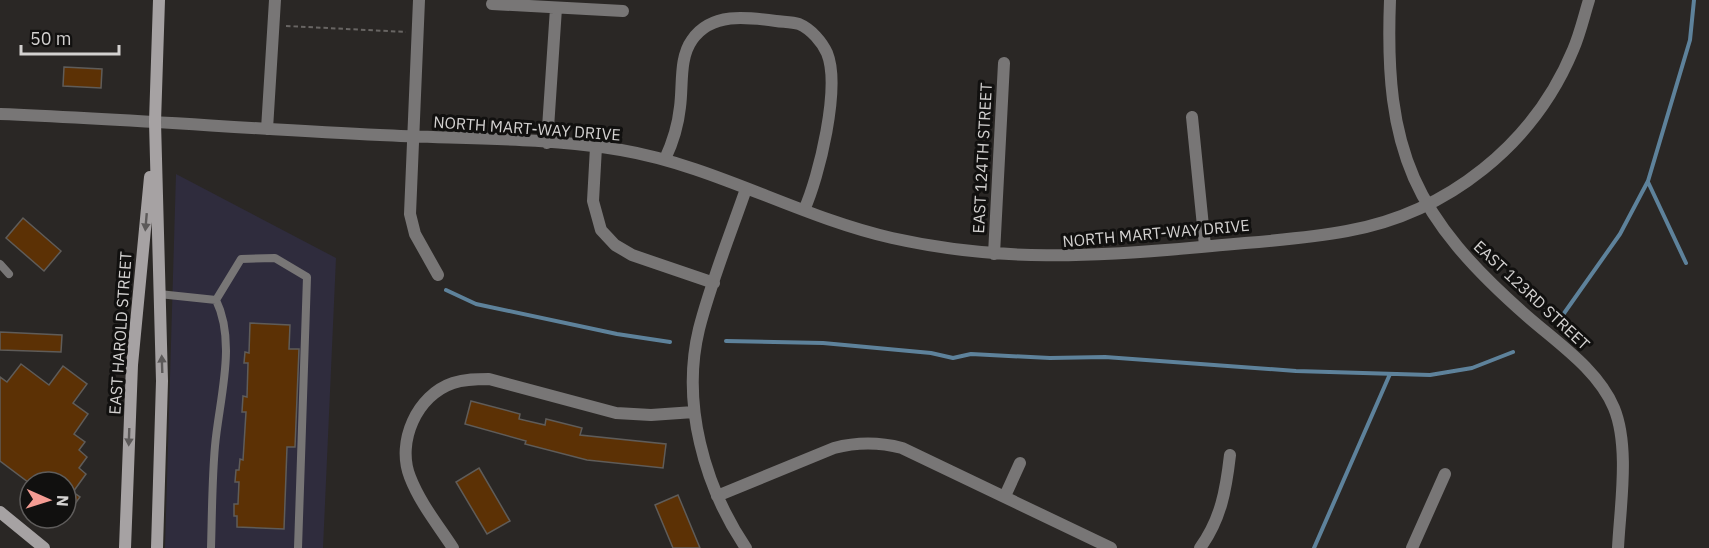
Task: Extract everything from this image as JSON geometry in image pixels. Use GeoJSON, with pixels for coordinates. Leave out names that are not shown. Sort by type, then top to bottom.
{"type":"FeatureCollection","features":[{"type":"Feature","properties":{"kind":"main road","name":"EAST HAROLD STREET"},"geometry":{"type":"LineString","coordinates":[[157,548],[162,381],[155,122],[159,0]]}},
{"type":"Feature","properties":{"kind":"main road","name":"EAST HAROLD STREET"},"geometry":{"type":"LineString","coordinates":[[124,545],[132,365],[155,122]]}},
{"type":"Feature","properties":{"kind":"main road"},"geometry":{"type":"LineString","coordinates":[[0,512],[44,548]]}},
{"type":"Feature","properties":{"kind":"street"},"geometry":{"type":"LineString","coordinates":[[267,129],[275,0]]}},
{"type":"Feature","properties":{"kind":"street","name":"NORTH MART-WAY DRIVE"},"geometry":{"type":"LineString","coordinates":[[419,0],[410,214],[416,234],[438,275]]}},
{"type":"Feature","properties":{"kind":"street","name":"EAST 123RD STREET"},"geometry":{"type":"LineString","coordinates":[[1390,0],[1388,60],[1392,106],[1403,150],[1416,184],[1447,235],[1479,272],[1578,361],[1606,393],[1615,411],[1622,449],[1618,548]]}},
{"type":"Feature","properties":{"kind":"street","name":"NORTH MART-WAY DRIVE"},"geometry":{"type":"LineString","coordinates":[[0,114],[596,147],[665,159],[804,210],[890,238],[936,247],[994,254],[1063,258],[1347,231],[1400,217],[1428,204],[1466,183],[1495,160],[1525,130],[1552,92],[1574,48],[1589,0]]}},
{"type":"Feature","properties":{"kind":"street"},"geometry":{"type":"LineString","coordinates":[[492,4],[623,11]]}},
{"type":"Feature","properties":{"kind":"street"},"geometry":{"type":"LineString","coordinates":[[548,143],[556,8]]}},
{"type":"Feature","properties":{"kind":"street"},"geometry":{"type":"LineString","coordinates":[[665,159],[675,136],[685,52],[693,38],[708,25],[725,18],[756,18],[799,24],[816,36],[822,45],[827,54],[830,74],[828,123],[821,164],[804,210]]}},
{"type":"Feature","properties":{"kind":"street","name":"EAST 124TH STREET"},"geometry":{"type":"LineString","coordinates":[[994,254],[1004,63]]}},
{"type":"Feature","properties":{"kind":"street"},"geometry":{"type":"LineString","coordinates":[[1192,117],[1204,246]]}},
{"type":"Feature","properties":{"kind":"street"},"geometry":{"type":"LineString","coordinates":[[596,147],[593,201],[601,230],[615,245],[632,255],[714,283]]}},
{"type":"Feature","properties":{"kind":"street"},"geometry":{"type":"LineString","coordinates":[[746,189],[699,331],[695,358],[694,412],[717,496],[746,548]]}},
{"type":"Feature","properties":{"kind":"street"},"geometry":{"type":"LineString","coordinates":[[453,548],[419,496],[410,476],[405,453],[413,418],[428,399],[442,388],[470,379],[489,379],[616,413],[651,415],[694,412]]}},
{"type":"Feature","properties":{"kind":"street"},"geometry":{"type":"LineString","coordinates":[[717,496],[834,448],[872,443],[902,448],[1111,548]]}},
{"type":"Feature","properties":{"kind":"street"},"geometry":{"type":"LineString","coordinates":[[1200,548],[1212,531],[1220,513],[1226,491],[1230,455]]}},
{"type":"Feature","properties":{"kind":"street"},"geometry":{"type":"LineString","coordinates":[[1005,496],[1020,463]]}},
{"type":"Feature","properties":{"kind":"street"},"geometry":{"type":"LineString","coordinates":[[1412,548],[1445,474]]}},
{"type":"Feature","properties":{"kind":"lane"},"geometry":{"type":"LineString","coordinates":[[216,300],[241,258],[275,258],[307,277],[298,548]]}},
{"type":"Feature","properties":{"kind":"lane"},"geometry":{"type":"LineString","coordinates":[[0,264],[9,274]]}},
{"type":"Feature","properties":{"kind":"lane"},"geometry":{"type":"LineString","coordinates":[[159,294],[216,300]]}},
{"type":"Feature","properties":{"kind":"lane"},"geometry":{"type":"LineString","coordinates":[[211,548],[215,447],[226,343],[225,319],[216,300]]}},
{"type":"Feature","properties":{"kind":"path"},"geometry":{"type":"LineString","coordinates":[[273,25],[418,33]]}},
{"type":"Feature","properties":{"kind":"shaded area"},"geometry":{"type":"Polygon","coordinates":[[[176,174],[336,258],[323,548],[165,548],[176,174]]]}},
{"type":"Feature","properties":{"kind":"building"},"geometry":{"type":"Polygon","coordinates":[[[64,67],[102,69],[101,88],[63,86],[64,67]]]}},
{"type":"Feature","properties":{"kind":"building"},"geometry":{"type":"Polygon","coordinates":[[[23,218],[61,251],[44,271],[6,238],[23,218]]]}},
{"type":"Feature","properties":{"kind":"building"},"geometry":{"type":"Polygon","coordinates":[[[250,323],[290,325],[289,349],[299,349],[295,447],[287,447],[284,529],[237,527],[237,516],[234,516],[234,504],[238,504],[239,482],[235,482],[236,470],[239,470],[240,459],[243,460],[246,412],[242,412],[243,396],[247,397],[248,363],[244,363],[245,352],[249,353],[250,323]]]}},
{"type":"Feature","properties":{"kind":"building"},"geometry":{"type":"Polygon","coordinates":[[[0,332],[62,335],[61,352],[0,350],[0,332]]]}},
{"type":"Feature","properties":{"kind":"building"},"geometry":{"type":"Polygon","coordinates":[[[21,364],[49,385],[63,366],[87,384],[73,403],[88,414],[74,434],[85,442],[79,450],[87,457],[79,468],[86,474],[78,485],[78,470],[18,470],[18,474],[0,461],[0,377],[7,382],[21,364]]]}},
{"type":"Feature","properties":{"kind":"building"},"geometry":{"type":"Polygon","coordinates":[[[471,401],[520,414],[519,419],[545,425],[546,419],[582,428],[580,435],[666,444],[663,468],[587,460],[525,444],[526,441],[465,424],[471,401]]]}},
{"type":"Feature","properties":{"kind":"building"},"geometry":{"type":"Polygon","coordinates":[[[479,468],[510,521],[487,534],[456,482],[479,468]]]}},
{"type":"Feature","properties":{"kind":"building"},"geometry":{"type":"Polygon","coordinates":[[[678,495],[700,548],[673,548],[655,505],[678,495]]]}},
{"type":"Feature","properties":{"kind":"waterway"},"geometry":{"type":"LineString","coordinates":[[1560,319],[1620,234],[1648,181],[1690,40],[1694,0]]}},
{"type":"Feature","properties":{"kind":"waterway"},"geometry":{"type":"LineString","coordinates":[[1648,182],[1686,263]]}},
{"type":"Feature","properties":{"kind":"waterway"},"geometry":{"type":"LineString","coordinates":[[446,290],[476,304],[617,334],[670,342]]}},
{"type":"Feature","properties":{"kind":"waterway"},"geometry":{"type":"LineString","coordinates":[[726,341],[823,343],[931,353],[953,358],[971,354],[1050,358],[1105,357],[1296,371],[1430,375],[1472,368],[1513,352]]}},
{"type":"Feature","properties":{"kind":"waterway"},"geometry":{"type":"LineString","coordinates":[[1314,548],[1390,374]]}}]}
